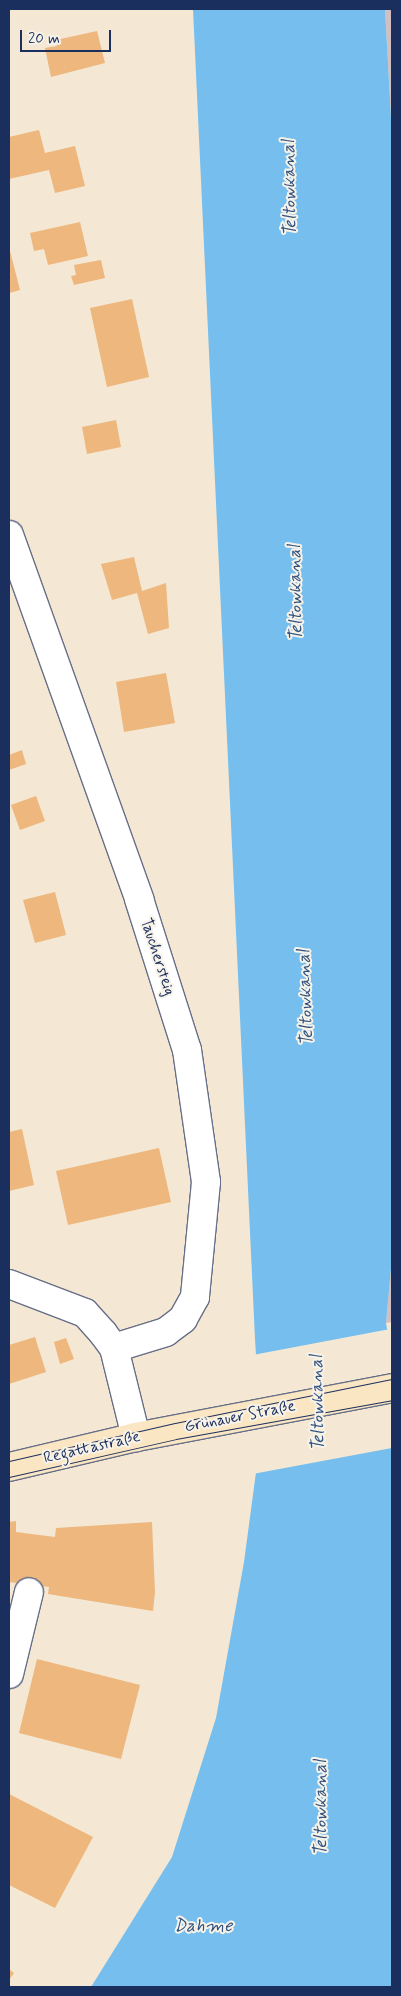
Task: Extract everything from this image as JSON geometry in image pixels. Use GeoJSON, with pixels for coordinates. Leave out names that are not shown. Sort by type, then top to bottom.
{"type":"FeatureCollection","features":[{"type":"Feature","properties":{"kind":"main road","name":"Grünauer Straße"},"geometry":{"type":"LineString","coordinates":[[176,1430],[392,1388]]}},
{"type":"Feature","properties":{"kind":"main road","name":"Regattastraße"},"geometry":{"type":"LineString","coordinates":[[9,1467],[136,1437],[176,1430]]}},
{"type":"Feature","properties":{"kind":"street","name":"Tauchersteig"},"geometry":{"type":"LineString","coordinates":[[9,534],[139,899],[187,1050],[206,1182],[195,1297],[183,1319],[166,1332],[114,1348]]}},
{"type":"Feature","properties":{"kind":"street"},"geometry":{"type":"LineString","coordinates":[[9,1284],[85,1313],[114,1348],[136,1437]]}},
{"type":"Feature","properties":{"kind":"street"},"geometry":{"type":"LineString","coordinates":[[9,1674],[30,1592]]}},
{"type":"Feature","properties":{"kind":"shaded area"},"geometry":{"type":"Polygon","coordinates":[[[385,9],[392,9],[392,136],[385,9]]]}},
{"type":"Feature","properties":{"kind":"shaded area"},"geometry":{"type":"Polygon","coordinates":[[[392,1258],[392,1322],[386,1323],[392,1258]]]}},
{"type":"Feature","properties":{"kind":"water"},"geometry":{"type":"Polygon","coordinates":[[[193,9],[385,9],[392,136],[392,1258],[386,1323],[392,1356],[392,1987],[91,1987],[172,1857],[216,1718],[244,1562],[261,1435],[193,9]]]}},
{"type":"Feature","properties":{"kind":"pier"},"geometry":{"type":"Polygon","coordinates":[[[390,1329],[392,1343],[392,1448],[253,1474],[259,1435],[253,1355],[390,1329]]]}},
{"type":"Feature","properties":{"kind":"building"},"geometry":{"type":"Polygon","coordinates":[[[97,31],[105,63],[51,77],[45,48],[57,46],[56,40],[97,31]]]}},
{"type":"Feature","properties":{"kind":"building"},"geometry":{"type":"Polygon","coordinates":[[[39,130],[45,153],[75,146],[85,186],[55,193],[49,170],[9,179],[9,137],[39,130]]]}},
{"type":"Feature","properties":{"kind":"building"},"geometry":{"type":"Polygon","coordinates":[[[80,222],[88,256],[48,265],[44,249],[34,251],[30,233],[80,222]]]}},
{"type":"Feature","properties":{"kind":"building"},"geometry":{"type":"Polygon","coordinates":[[[9,247],[20,290],[9,293],[9,247]]]}},
{"type":"Feature","properties":{"kind":"building"},"geometry":{"type":"Polygon","coordinates":[[[101,260],[105,278],[74,285],[71,276],[76,275],[74,265],[101,260]]]}},
{"type":"Feature","properties":{"kind":"building"},"geometry":{"type":"Polygon","coordinates":[[[132,299],[149,377],[107,387],[90,308],[132,299]]]}},
{"type":"Feature","properties":{"kind":"building"},"geometry":{"type":"Polygon","coordinates":[[[116,420],[121,447],[87,454],[82,427],[116,420]]]}},
{"type":"Feature","properties":{"kind":"building"},"geometry":{"type":"Polygon","coordinates":[[[134,557],[142,591],[166,583],[169,628],[148,634],[137,593],[112,600],[101,564],[134,557]]]}},
{"type":"Feature","properties":{"kind":"building"},"geometry":{"type":"Polygon","coordinates":[[[166,673],[175,723],[124,732],[116,682],[166,673]]]}},
{"type":"Feature","properties":{"kind":"building"},"geometry":{"type":"Polygon","coordinates":[[[22,750],[26,764],[9,770],[9,755],[22,750]]]}},
{"type":"Feature","properties":{"kind":"building"},"geometry":{"type":"Polygon","coordinates":[[[36,796],[45,821],[20,830],[11,805],[36,796]]]}},
{"type":"Feature","properties":{"kind":"building"},"geometry":{"type":"Polygon","coordinates":[[[55,892],[66,935],[35,943],[23,900],[55,892]]]}},
{"type":"Feature","properties":{"kind":"building"},"geometry":{"type":"Polygon","coordinates":[[[22,1129],[34,1185],[9,1191],[9,1132],[22,1129]]]}},
{"type":"Feature","properties":{"kind":"building"},"geometry":{"type":"Polygon","coordinates":[[[159,1148],[171,1202],[68,1225],[56,1171],[159,1148]]]}},
{"type":"Feature","properties":{"kind":"building"},"geometry":{"type":"Polygon","coordinates":[[[35,1337],[46,1372],[9,1384],[9,1345],[35,1337]]]}},
{"type":"Feature","properties":{"kind":"building"},"geometry":{"type":"Polygon","coordinates":[[[66,1338],[74,1359],[60,1364],[54,1342],[66,1338]]]}},
{"type":"Feature","properties":{"kind":"building"},"geometry":{"type":"Polygon","coordinates":[[[16,1521],[16,1532],[55,1537],[56,1528],[152,1522],[155,1592],[153,1611],[48,1594],[49,1587],[9,1582],[9,1522],[16,1521]]]}},
{"type":"Feature","properties":{"kind":"building"},"geometry":{"type":"Polygon","coordinates":[[[37,1659],[140,1685],[121,1759],[19,1733],[37,1659]]]}},
{"type":"Feature","properties":{"kind":"building"},"geometry":{"type":"Polygon","coordinates":[[[9,1794],[93,1837],[55,1908],[9,1885],[9,1794]]]}},
{"type":"Feature","properties":{"kind":"building"},"geometry":{"type":"Polygon","coordinates":[[[9,1969],[14,1973],[9,1980],[9,1969]]]}},
{"type":"Feature","properties":{"kind":"tram line"},"geometry":{"type":"LineString","coordinates":[[9,1461],[175,1423],[392,1379]]}},
{"type":"Feature","properties":{"kind":"tram line"},"geometry":{"type":"LineString","coordinates":[[9,1477],[176,1439],[392,1400]]}},
{"type":"Feature","properties":{"kind":"water label","name":"Teltowkanal"},"geometry":{"type":"Point","coordinates":[290,188]}},
{"type":"Feature","properties":{"kind":"water label","name":"Teltowkanal"},"geometry":{"type":"Point","coordinates":[296,593]}},
{"type":"Feature","properties":{"kind":"water label","name":"Teltowkanal"},"geometry":{"type":"Point","coordinates":[306,998]}},
{"type":"Feature","properties":{"kind":"water label","name":"Teltowkanal"},"geometry":{"type":"Point","coordinates":[318,1403]}},
{"type":"Feature","properties":{"kind":"water label","name":"Teltowkanal"},"geometry":{"type":"Point","coordinates":[321,1808]}},
{"type":"Feature","properties":{"kind":"water label","name":"Dahme"},"geometry":{"type":"Point","coordinates":[203,1926]}}]}
